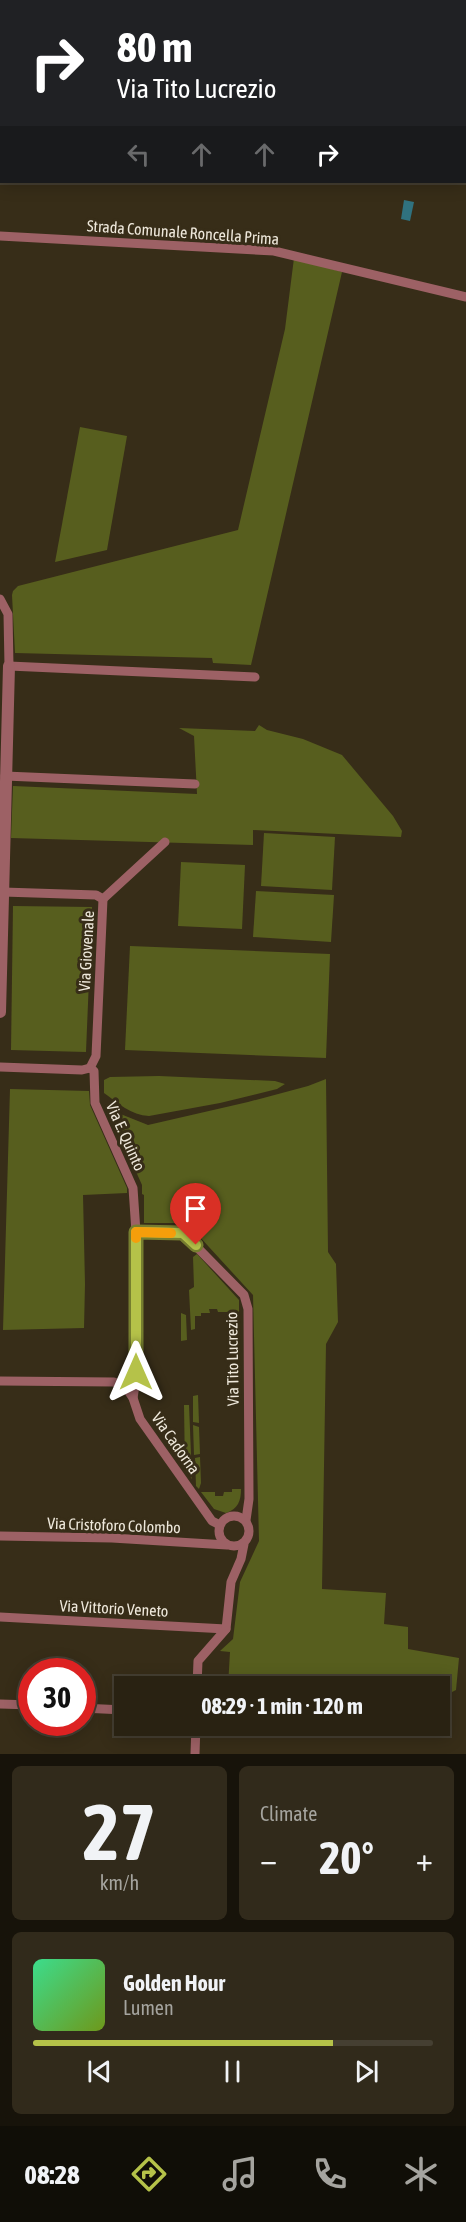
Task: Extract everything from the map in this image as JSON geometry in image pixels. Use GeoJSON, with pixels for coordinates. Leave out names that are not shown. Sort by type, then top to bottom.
{"type":"FeatureCollection","features":[{"type":"Feature","properties":{"kind":"street","name":"Strada Comunale Roncella Prima"},"geometry":{"type":"LineString","coordinates":[[0,236],[274,251],[466,297]]}},
{"type":"Feature","properties":{"kind":"street"},"geometry":{"type":"LineString","coordinates":[[0,599],[8,614],[0,1012]]}},
{"type":"Feature","properties":{"kind":"street"},"geometry":{"type":"LineString","coordinates":[[6,674],[255,677]]}},
{"type":"Feature","properties":{"kind":"street"},"geometry":{"type":"LineString","coordinates":[[5,776],[195,784]]}},
{"type":"Feature","properties":{"kind":"street"},"geometry":{"type":"LineString","coordinates":[[103,900],[165,842]]}},
{"type":"Feature","properties":{"kind":"street","name":"Via Giovenale"},"geometry":{"type":"LineString","coordinates":[[3,892],[96,895],[103,900],[96,1056],[90,1068]]}},
{"type":"Feature","properties":{"kind":"street"},"geometry":{"type":"LineString","coordinates":[[0,1067],[82,1070],[90,1068]]}},
{"type":"Feature","properties":{"kind":"street","name":"Via E. Quinto"},"geometry":{"type":"LineString","coordinates":[[90,1068],[94,1071],[95,1103],[133,1188],[136,1232],[136,1372],[133,1398]]}},
{"type":"Feature","properties":{"kind":"street","name":"Via Tito Lucrezio"},"geometry":{"type":"LineString","coordinates":[[136,1232],[183,1233],[244,1295],[248,1309],[249,1499],[246,1520]]}},
{"type":"Feature","properties":{"kind":"street"},"geometry":{"type":"LineString","coordinates":[[0,1381],[114,1382],[127,1389],[133,1398]]}},
{"type":"Feature","properties":{"kind":"street","name":"Via Cadorna"},"geometry":{"type":"LineString","coordinates":[[133,1398],[140,1419],[212,1521],[220,1525]]}},
{"type":"Feature","properties":{"kind":"street"},"geometry":{"type":"LineString","coordinates":[[197,1676],[198,1661],[226,1629],[231,1582],[241,1559],[244,1544],[249,1537],[250,1528],[246,1520],[232,1515],[225,1519],[220,1525],[221,1539],[227,1545],[235,1547],[244,1544]]}},
{"type":"Feature","properties":{"kind":"street","name":"Via Cristoforo Colombo"},"geometry":{"type":"LineString","coordinates":[[0,1536],[112,1538],[227,1545]]}},
{"type":"Feature","properties":{"kind":"street","name":"Via Vittorio Veneto"},"geometry":{"type":"LineString","coordinates":[[0,1617],[226,1629]]}},
{"type":"Feature","properties":{"kind":"street"},"geometry":{"type":"LineString","coordinates":[[0,1704],[18,1705]]}},
{"type":"Feature","properties":{"kind":"street"},"geometry":{"type":"LineString","coordinates":[[96,1709],[114,1710]]}},
{"type":"Feature","properties":{"kind":"street"},"geometry":{"type":"LineString","coordinates":[[195,1754],[196,1736]]}},
{"type":"Feature","properties":{"kind":"green space"},"geometry":{"type":"Polygon","coordinates":[[[294,258],[342,272],[251,665],[213,663],[212,658],[15,653],[12,595],[18,586],[238,530],[285,329],[294,258]]]}},
{"type":"Feature","properties":{"kind":"green space"},"geometry":{"type":"Polygon","coordinates":[[[80,427],[127,436],[107,550],[55,562],[80,427]]]}},
{"type":"Feature","properties":{"kind":"green space"},"geometry":{"type":"Polygon","coordinates":[[[259,725],[267,730],[303,739],[342,755],[393,816],[402,831],[401,837],[253,830],[253,845],[11,838],[13,786],[197,794],[194,736],[179,728],[255,731],[259,725]]]}},
{"type":"Feature","properties":{"kind":"green space"},"geometry":{"type":"Polygon","coordinates":[[[264,833],[335,837],[332,890],[261,886],[264,833]]]}},
{"type":"Feature","properties":{"kind":"green space"},"geometry":{"type":"Polygon","coordinates":[[[181,862],[245,865],[242,929],[178,926],[181,862]]]}},
{"type":"Feature","properties":{"kind":"green space"},"geometry":{"type":"Polygon","coordinates":[[[256,891],[334,895],[331,942],[253,937],[256,891]]]}},
{"type":"Feature","properties":{"kind":"green space"},"geometry":{"type":"Polygon","coordinates":[[[13,906],[92,907],[86,1052],[11,1050],[13,906]]]}},
{"type":"Feature","properties":{"kind":"green space"},"geometry":{"type":"Polygon","coordinates":[[[130,946],[330,954],[326,1058],[125,1050],[130,946]]]}},
{"type":"Feature","properties":{"kind":"green space"},"geometry":{"type":"Polygon","coordinates":[[[159,1076],[275,1081],[285,1084],[277,1089],[220,1103],[149,1116],[131,1111],[104,1093],[104,1080],[110,1077],[159,1076]]]}},
{"type":"Feature","properties":{"kind":"green space"},"geometry":{"type":"Polygon","coordinates":[[[326,1079],[328,1252],[336,1264],[338,1322],[326,1344],[322,1589],[386,1593],[384,1624],[408,1627],[408,1649],[459,1658],[456,1690],[450,1693],[450,1676],[229,1676],[230,1652],[220,1651],[233,1639],[240,1582],[259,1541],[253,1295],[187,1223],[144,1223],[142,1185],[108,1109],[148,1125],[308,1086],[326,1079]]]}},
{"type":"Feature","properties":{"kind":"green space"},"geometry":{"type":"Polygon","coordinates":[[[10,1089],[89,1091],[90,1105],[127,1188],[127,1193],[83,1195],[84,1328],[3,1330],[10,1089]]]}},
{"type":"Feature","properties":{"kind":"green space"},"geometry":{"type":"Polygon","coordinates":[[[197,1254],[239,1300],[239,1312],[218,1312],[217,1309],[209,1309],[210,1313],[195,1316],[195,1329],[191,1330],[189,1290],[194,1287],[193,1257],[197,1254]]]}},
{"type":"Feature","properties":{"kind":"green space"},"geometry":{"type":"Polygon","coordinates":[[[181,1313],[186,1315],[187,1340],[181,1341],[181,1313]]]}},
{"type":"Feature","properties":{"kind":"green space"},"geometry":{"type":"Polygon","coordinates":[[[198,1395],[199,1423],[193,1422],[193,1396],[198,1395]]]}},
{"type":"Feature","properties":{"kind":"green space"},"geometry":{"type":"Polygon","coordinates":[[[184,1405],[189,1405],[192,1479],[185,1470],[184,1405]]]}},
{"type":"Feature","properties":{"kind":"green space"},"geometry":{"type":"Polygon","coordinates":[[[193,1425],[199,1427],[200,1454],[194,1455],[193,1425]]]}},
{"type":"Feature","properties":{"kind":"green space"},"geometry":{"type":"Polygon","coordinates":[[[200,1457],[201,1483],[199,1489],[196,1486],[195,1458],[200,1457]]]}},
{"type":"Feature","properties":{"kind":"green space"},"geometry":{"type":"Polygon","coordinates":[[[232,1489],[241,1489],[240,1497],[236,1507],[226,1513],[214,1509],[201,1492],[215,1492],[215,1496],[223,1496],[224,1492],[232,1492],[232,1489]]]}},
{"type":"Feature","properties":{"kind":"water"},"geometry":{"type":"Polygon","coordinates":[[[404,200],[414,202],[410,221],[401,219],[404,200]]]}},
{"type":"Feature","properties":{"kind":"slow traffic"},"geometry":{"type":"LineString","coordinates":[[136,1238],[136,1232],[171,1233]]}},
{"type":"Feature","properties":{"kind":"route"},"geometry":{"type":"LineString","coordinates":[[136,1372],[136,1232],[183,1233],[196,1245]]}}]}
